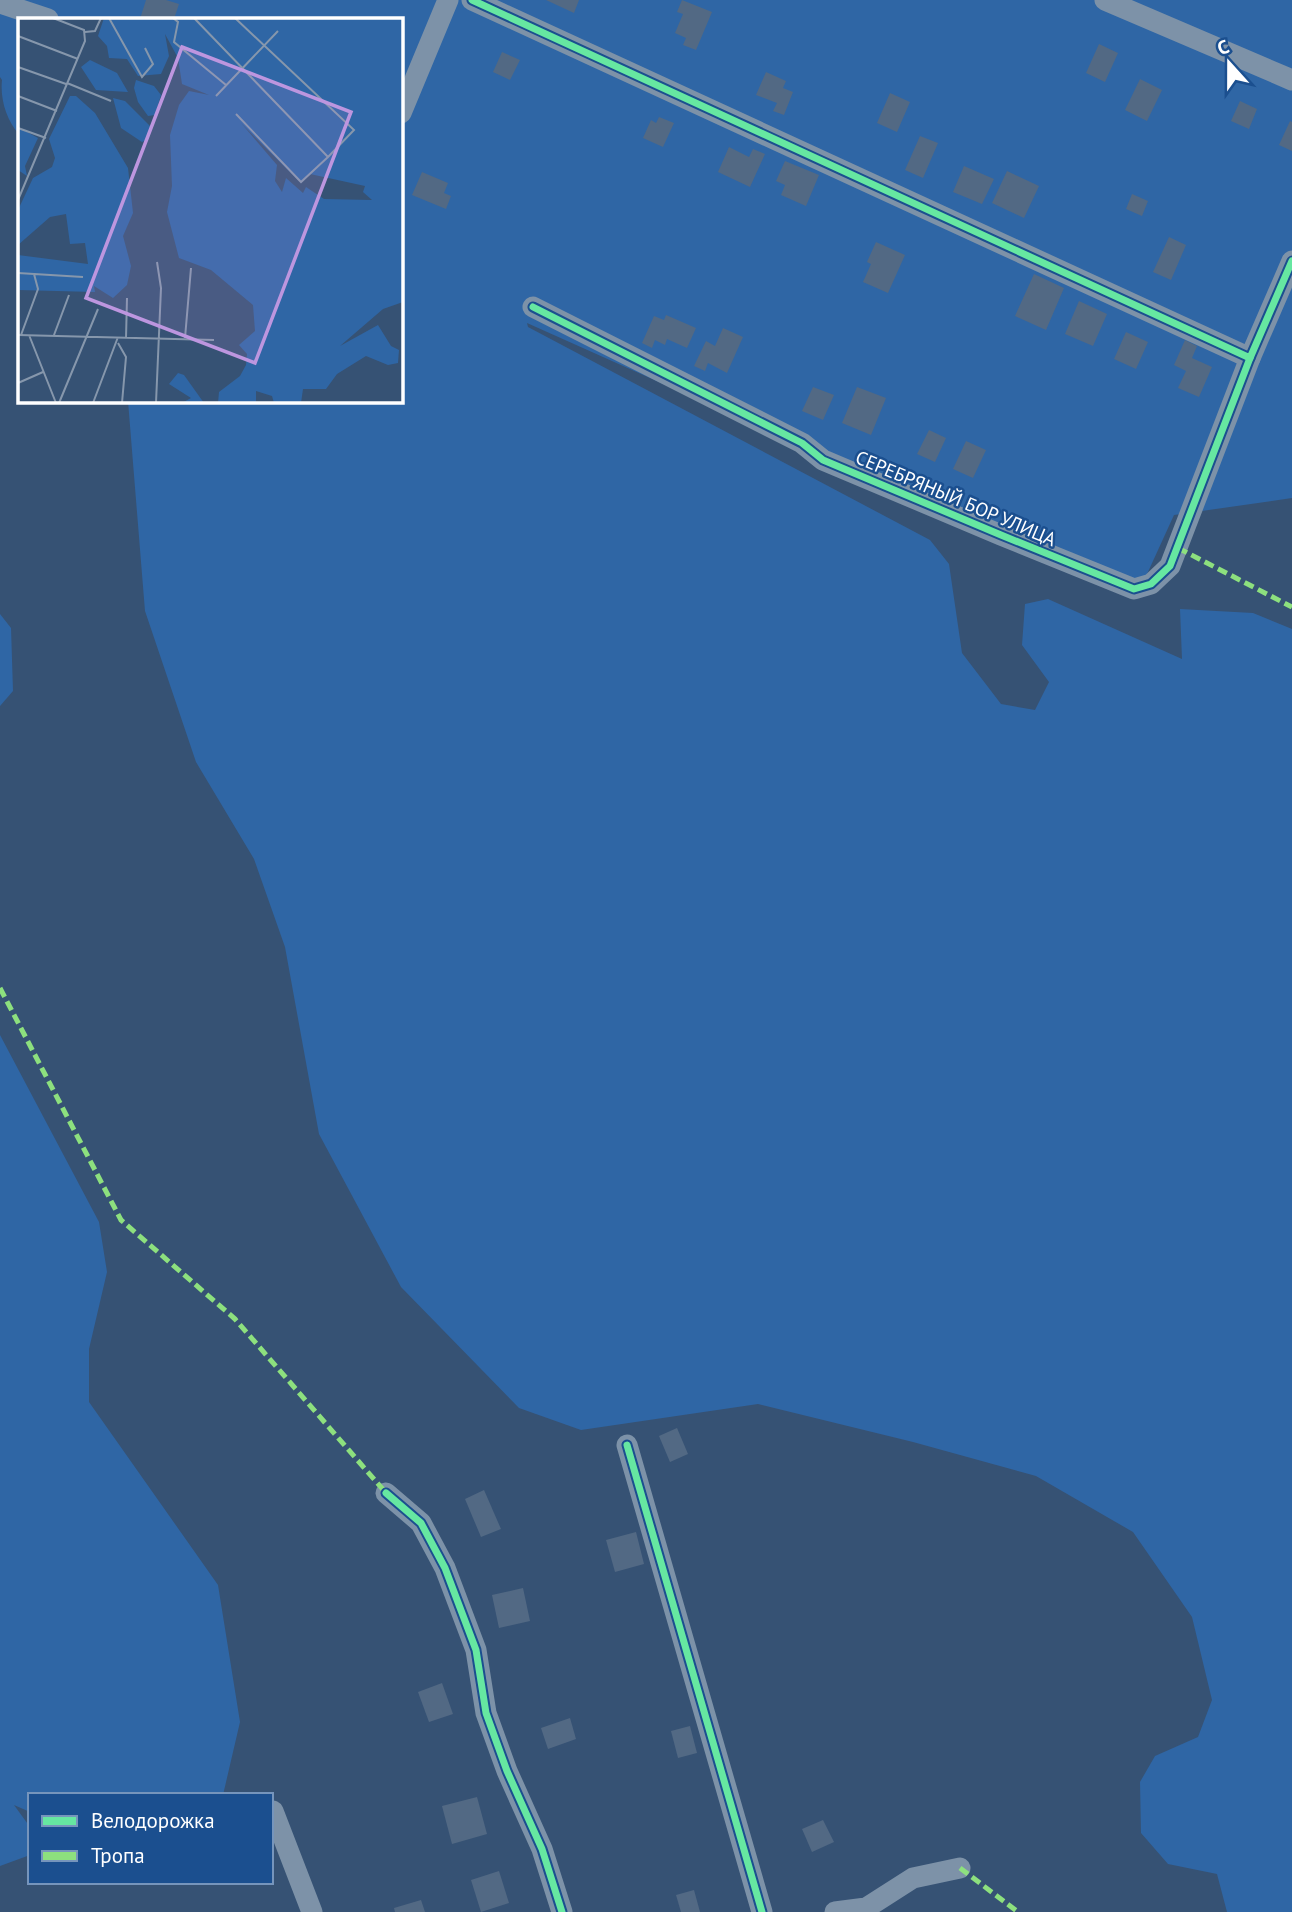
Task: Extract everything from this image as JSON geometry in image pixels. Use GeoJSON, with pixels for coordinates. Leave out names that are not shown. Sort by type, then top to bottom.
{"type":"FeatureCollection","features":[{"type":"Feature","properties":{"kind":"street"},"geometry":{"type":"LineString","coordinates":[[402,111],[448,0]]}},
{"type":"Feature","properties":{"kind":"street"},"geometry":{"type":"LineString","coordinates":[[472,0],[1250,358]]}},
{"type":"Feature","properties":{"kind":"street"},"geometry":{"type":"LineString","coordinates":[[1105,0],[1292,80]]}},
{"type":"Feature","properties":{"kind":"street"},"geometry":{"type":"LineString","coordinates":[[0,3],[45,18]]}},
{"type":"Feature","properties":{"kind":"street","name":"СЕРЕБРЯНЫЙ БОР УЛИЦА"},"geometry":{"type":"LineString","coordinates":[[533,307],[802,443],[823,460],[1134,589],[1151,584],[1170,566],[1250,358],[1292,261]]}},
{"type":"Feature","properties":{"kind":"street"},"geometry":{"type":"LineString","coordinates":[[628,1445],[762,1912]]}},
{"type":"Feature","properties":{"kind":"street"},"geometry":{"type":"LineString","coordinates":[[386,1493],[421,1523],[445,1568],[476,1650],[486,1713],[507,1771],[542,1849],[562,1912]]}},
{"type":"Feature","properties":{"kind":"street"},"geometry":{"type":"LineString","coordinates":[[273,1811],[312,1912]]}},
{"type":"Feature","properties":{"kind":"street"},"geometry":{"type":"LineString","coordinates":[[835,1912],[866,1908],[913,1878],[960,1868]]}},
{"type":"Feature","properties":{"kind":"shaded area"},"geometry":{"type":"Polygon","coordinates":[[[0,0],[1292,0],[1292,498],[1174,515],[1137,596],[527,323],[528,327],[930,540],[949,564],[962,653],[1001,704],[1035,710],[1049,682],[1022,645],[1025,604],[1048,599],[1182,659],[1180,609],[1253,613],[1292,629],[1292,1912],[1227,1912],[1217,1874],[1168,1864],[1141,1833],[1140,1782],[1155,1756],[1198,1737],[1212,1700],[1192,1617],[1133,1532],[1036,1476],[758,1404],[581,1430],[519,1408],[401,1287],[319,1134],[285,947],[254,859],[196,762],[145,611],[128,402],[402,402],[402,18],[18,18],[18,133],[7,116],[0,77],[0,0]]]}},
{"type":"Feature","properties":{"kind":"shaded area"},"geometry":{"type":"Polygon","coordinates":[[[0,614],[11,628],[13,691],[0,706],[0,614]]]}},
{"type":"Feature","properties":{"kind":"shaded area"},"geometry":{"type":"Polygon","coordinates":[[[0,1035],[99,1222],[107,1272],[89,1349],[89,1402],[218,1585],[240,1722],[223,1793],[28,1793],[28,1811],[14,1805],[28,1824],[28,1856],[0,1866],[0,1035]]]}},
{"type":"Feature","properties":{"kind":"building"},"geometry":{"type":"Polygon","coordinates":[[[146,0],[166,0],[179,4],[174,18],[140,18],[146,0]]]}},
{"type":"Feature","properties":{"kind":"building"},"geometry":{"type":"Polygon","coordinates":[[[546,0],[579,0],[574,13],[546,0]]]}},
{"type":"Feature","properties":{"kind":"building"},"geometry":{"type":"Polygon","coordinates":[[[682,0],[712,12],[696,50],[683,45],[686,38],[675,33],[683,14],[677,12],[682,0]]]}},
{"type":"Feature","properties":{"kind":"building"},"geometry":{"type":"Polygon","coordinates":[[[1099,44],[1118,53],[1105,82],[1086,73],[1099,44]]]}},
{"type":"Feature","properties":{"kind":"building"},"geometry":{"type":"Polygon","coordinates":[[[502,52],[520,60],[510,80],[493,72],[502,52]]]}},
{"type":"Feature","properties":{"kind":"building"},"geometry":{"type":"Polygon","coordinates":[[[766,72],[786,81],[783,88],[793,92],[784,115],[773,111],[777,103],[756,95],[766,72]]]}},
{"type":"Feature","properties":{"kind":"building"},"geometry":{"type":"Polygon","coordinates":[[[1140,79],[1162,90],[1147,121],[1125,110],[1140,79]]]}},
{"type":"Feature","properties":{"kind":"building"},"geometry":{"type":"Polygon","coordinates":[[[890,93],[910,102],[897,132],[877,123],[890,93]]]}},
{"type":"Feature","properties":{"kind":"building"},"geometry":{"type":"Polygon","coordinates":[[[1240,101],[1257,109],[1249,129],[1231,121],[1240,101]]]}},
{"type":"Feature","properties":{"kind":"building"},"geometry":{"type":"Polygon","coordinates":[[[659,117],[674,123],[663,147],[643,138],[651,120],[656,123],[659,117]]]}},
{"type":"Feature","properties":{"kind":"building"},"geometry":{"type":"Polygon","coordinates":[[[1290,121],[1292,122],[1292,151],[1279,145],[1290,121]]]}},
{"type":"Feature","properties":{"kind":"building"},"geometry":{"type":"Polygon","coordinates":[[[920,136],[938,143],[923,178],[905,170],[920,136]]]}},
{"type":"Feature","properties":{"kind":"building"},"geometry":{"type":"Polygon","coordinates":[[[729,147],[749,157],[753,149],[765,154],[750,187],[718,172],[729,147]]]}},
{"type":"Feature","properties":{"kind":"building"},"geometry":{"type":"Polygon","coordinates":[[[785,161],[819,175],[806,206],[781,195],[785,185],[776,181],[785,161]]]}},
{"type":"Feature","properties":{"kind":"building"},"geometry":{"type":"Polygon","coordinates":[[[964,166],[994,179],[982,204],[953,192],[964,166]]]}},
{"type":"Feature","properties":{"kind":"building"},"geometry":{"type":"Polygon","coordinates":[[[1007,171],[1039,186],[1024,218],[992,203],[1007,171]]]}},
{"type":"Feature","properties":{"kind":"building"},"geometry":{"type":"Polygon","coordinates":[[[422,172],[448,183],[444,193],[451,196],[446,209],[412,195],[422,172]]]}},
{"type":"Feature","properties":{"kind":"building"},"geometry":{"type":"Polygon","coordinates":[[[1132,194],[1148,201],[1142,216],[1126,209],[1132,194]]]}},
{"type":"Feature","properties":{"kind":"building"},"geometry":{"type":"Polygon","coordinates":[[[1169,237],[1186,245],[1171,280],[1153,272],[1169,237]]]}},
{"type":"Feature","properties":{"kind":"building"},"geometry":{"type":"Polygon","coordinates":[[[876,242],[905,255],[888,293],[863,282],[871,264],[867,262],[876,242]]]}},
{"type":"Feature","properties":{"kind":"building"},"geometry":{"type":"Polygon","coordinates":[[[1034,274],[1064,288],[1046,330],[1015,316],[1034,274]]]}},
{"type":"Feature","properties":{"kind":"building"},"geometry":{"type":"Polygon","coordinates":[[[1079,301],[1107,314],[1093,346],[1065,334],[1079,301]]]}},
{"type":"Feature","properties":{"kind":"building"},"geometry":{"type":"Polygon","coordinates":[[[666,315],[696,328],[687,348],[667,339],[665,345],[655,340],[652,348],[642,343],[654,316],[664,320],[666,315]]]}},
{"type":"Feature","properties":{"kind":"building"},"geometry":{"type":"Polygon","coordinates":[[[723,328],[743,337],[727,373],[708,363],[705,371],[694,366],[706,341],[715,346],[723,328]]]}},
{"type":"Feature","properties":{"kind":"building"},"geometry":{"type":"Polygon","coordinates":[[[1126,332],[1148,342],[1136,369],[1114,359],[1126,332]]]}},
{"type":"Feature","properties":{"kind":"building"},"geometry":{"type":"Polygon","coordinates":[[[1185,340],[1197,346],[1192,358],[1212,367],[1199,397],[1178,388],[1186,371],[1174,365],[1185,340]]]}},
{"type":"Feature","properties":{"kind":"building"},"geometry":{"type":"Polygon","coordinates":[[[813,387],[834,395],[823,420],[802,411],[813,387]]]}},
{"type":"Feature","properties":{"kind":"building"},"geometry":{"type":"Polygon","coordinates":[[[857,387],[886,398],[871,435],[842,423],[857,387]]]}},
{"type":"Feature","properties":{"kind":"building"},"geometry":{"type":"Polygon","coordinates":[[[929,430],[946,438],[935,462],[917,454],[929,430]]]}},
{"type":"Feature","properties":{"kind":"building"},"geometry":{"type":"Polygon","coordinates":[[[966,441],[986,450],[973,478],[953,469],[966,441]]]}},
{"type":"Feature","properties":{"kind":"building"},"geometry":{"type":"Polygon","coordinates":[[[677,1428],[688,1454],[670,1462],[659,1436],[677,1428]]]}},
{"type":"Feature","properties":{"kind":"building"},"geometry":{"type":"Polygon","coordinates":[[[484,1490],[501,1529],[481,1537],[465,1499],[484,1490]]]}},
{"type":"Feature","properties":{"kind":"building"},"geometry":{"type":"Polygon","coordinates":[[[636,1532],[644,1564],[615,1572],[606,1540],[636,1532]]]}},
{"type":"Feature","properties":{"kind":"building"},"geometry":{"type":"Polygon","coordinates":[[[523,1588],[530,1621],[499,1628],[492,1595],[523,1588]]]}},
{"type":"Feature","properties":{"kind":"building"},"geometry":{"type":"Polygon","coordinates":[[[442,1683],[453,1714],[429,1722],[418,1692],[442,1683]]]}},
{"type":"Feature","properties":{"kind":"building"},"geometry":{"type":"Polygon","coordinates":[[[570,1718],[576,1739],[548,1749],[541,1728],[570,1718]]]}},
{"type":"Feature","properties":{"kind":"building"},"geometry":{"type":"Polygon","coordinates":[[[690,1726],[697,1753],[678,1758],[671,1731],[690,1726]]]}},
{"type":"Feature","properties":{"kind":"building"},"geometry":{"type":"Polygon","coordinates":[[[477,1797],[487,1834],[452,1844],[442,1806],[477,1797]]]}},
{"type":"Feature","properties":{"kind":"building"},"geometry":{"type":"Polygon","coordinates":[[[823,1820],[834,1842],[812,1852],[802,1829],[823,1820]]]}},
{"type":"Feature","properties":{"kind":"building"},"geometry":{"type":"Polygon","coordinates":[[[499,1871],[509,1903],[481,1912],[471,1880],[499,1871]]]}},
{"type":"Feature","properties":{"kind":"building"},"geometry":{"type":"Polygon","coordinates":[[[694,1890],[700,1912],[681,1912],[676,1895],[694,1890]]]}},
{"type":"Feature","properties":{"kind":"building"},"geometry":{"type":"Polygon","coordinates":[[[421,1900],[425,1912],[395,1912],[394,1908],[421,1900]]]}},
{"type":"Feature","properties":{"kind":"marked path"},"geometry":{"type":"LineString","coordinates":[[1178,548],[1292,607]]}},
{"type":"Feature","properties":{"kind":"marked path"},"geometry":{"type":"LineString","coordinates":[[0,988],[121,1220],[235,1319],[386,1493]]}},
{"type":"Feature","properties":{"kind":"marked path"},"geometry":{"type":"LineString","coordinates":[[960,1868],[1018,1912]]}},
{"type":"Feature","properties":{"kind":"cycle path"},"geometry":{"type":"LineString","coordinates":[[472,0],[1250,358],[1292,261]]}},
{"type":"Feature","properties":{"kind":"cycle path"},"geometry":{"type":"LineString","coordinates":[[533,307],[802,443],[823,460],[1134,589],[1151,584],[1170,566],[1250,358]]}},
{"type":"Feature","properties":{"kind":"cycle path"},"geometry":{"type":"LineString","coordinates":[[627,1445],[762,1912]]}},
{"type":"Feature","properties":{"kind":"cycle path"},"geometry":{"type":"LineString","coordinates":[[386,1493],[421,1523],[445,1568],[476,1650],[486,1713],[507,1771],[542,1849],[562,1912]]}}]}
